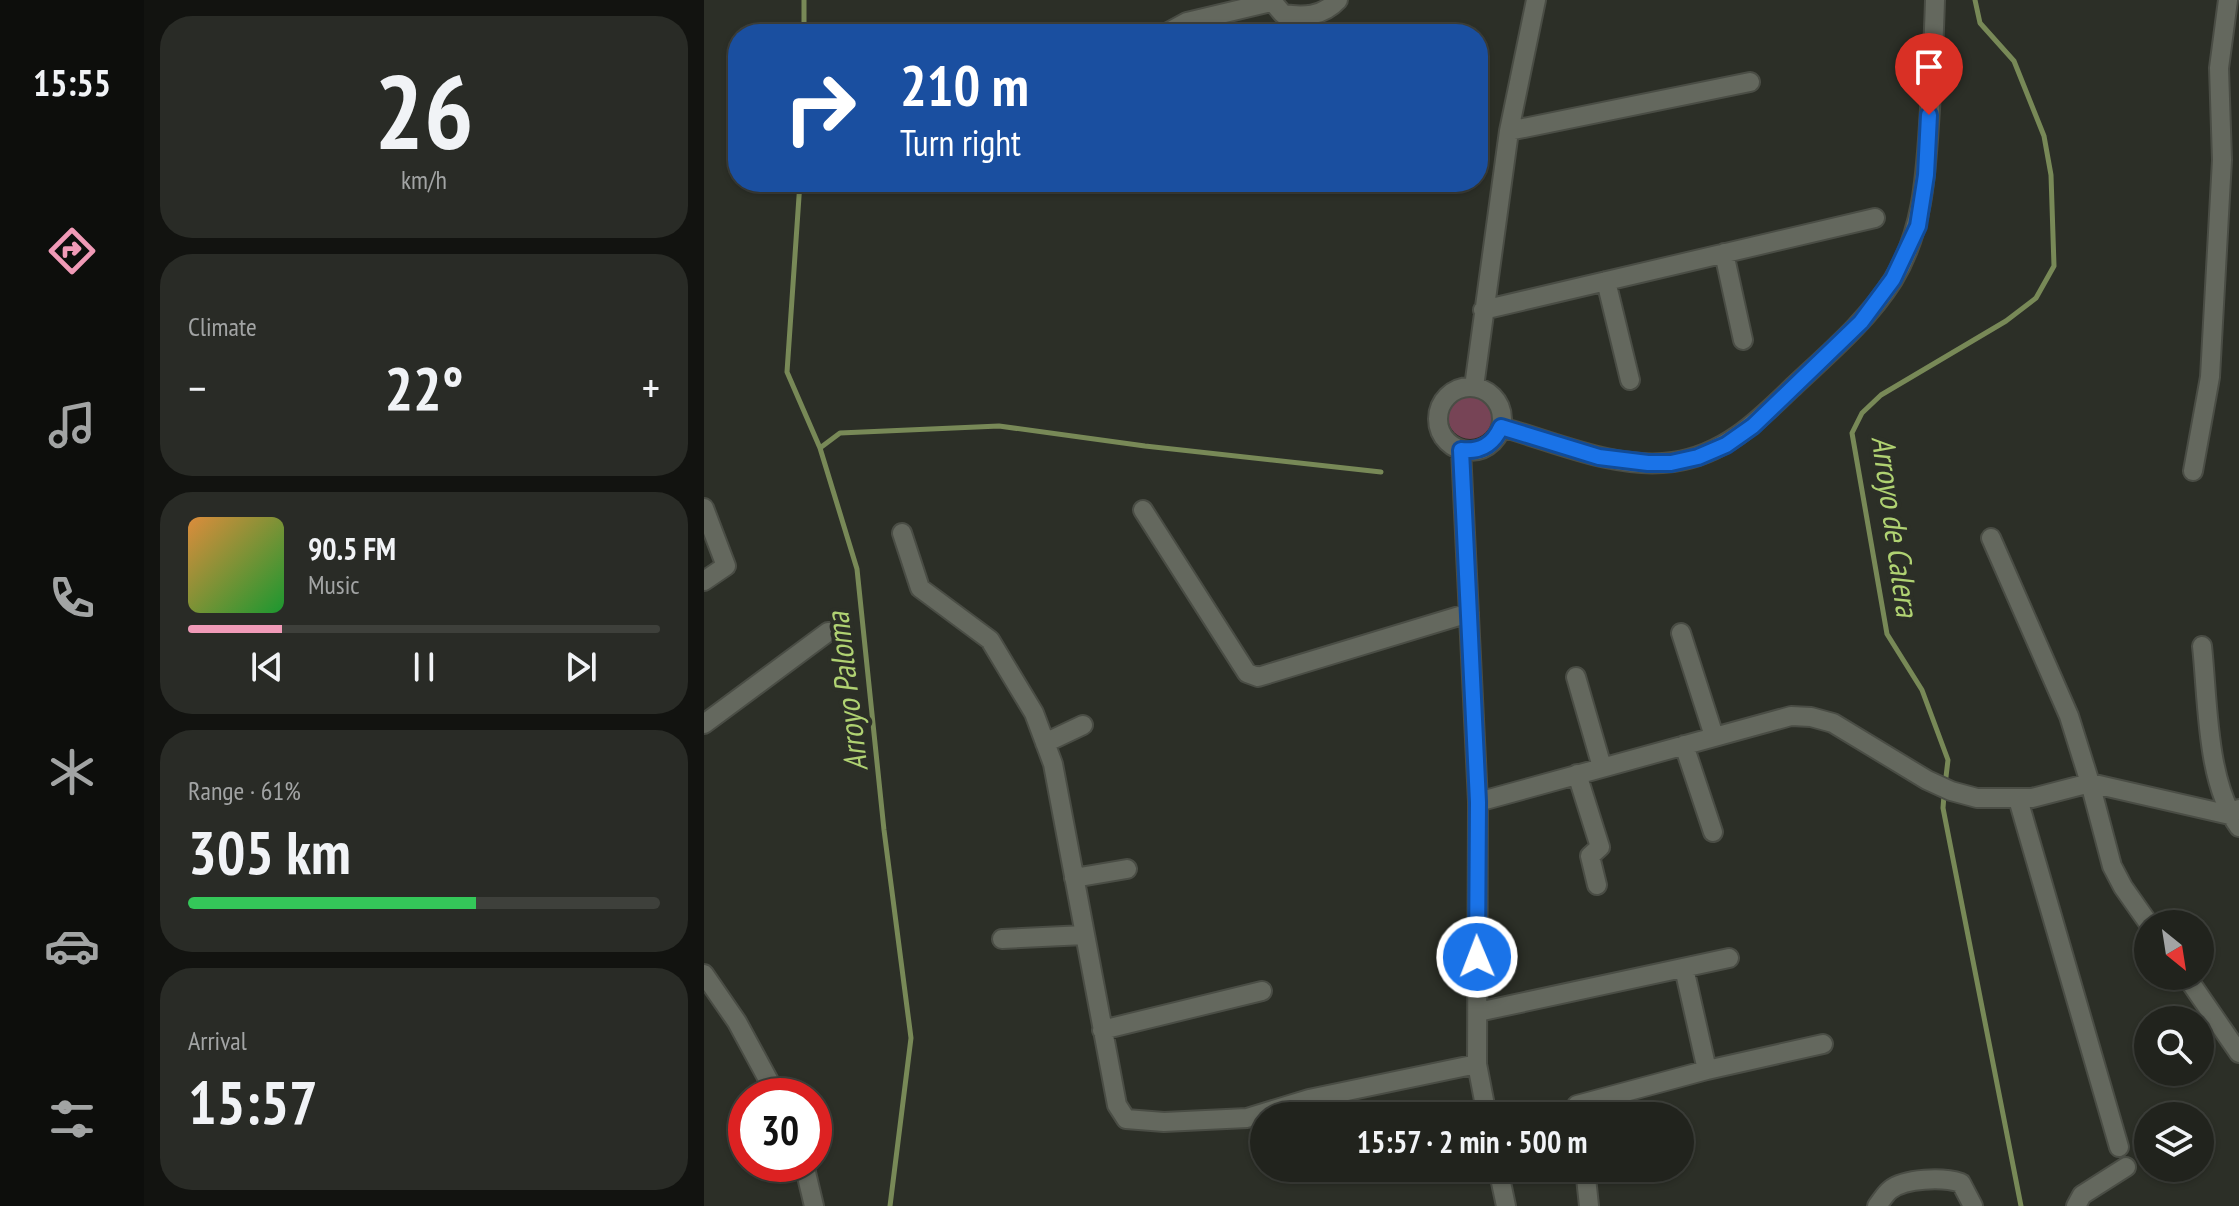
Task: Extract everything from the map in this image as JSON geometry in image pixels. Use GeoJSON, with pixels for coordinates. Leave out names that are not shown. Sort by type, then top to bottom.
{"type":"FeatureCollection","features":[{"type":"Feature","properties":{"kind":"street"},"geometry":{"type":"LineString","coordinates":[[1183,24],[1271,1],[1283,14],[1309,16],[1338,0]]}},
{"type":"Feature","properties":{"kind":"street"},"geometry":{"type":"LineString","coordinates":[[1474,387],[1509,131],[1536,0]]}},
{"type":"Feature","properties":{"kind":"street"},"geometry":{"type":"LineString","coordinates":[[1501,427],[1599,457],[1671,463],[1698,457],[1726,445],[1753,426],[1861,322],[1893,279],[1918,226],[1926,175],[1935,0]]}},
{"type":"Feature","properties":{"kind":"street"},"geometry":{"type":"LineString","coordinates":[[2193,471],[2210,377],[2221,174],[2219,68],[2228,0]]}},
{"type":"Feature","properties":{"kind":"street"},"geometry":{"type":"LineString","coordinates":[[1509,131],[1750,82]]}},
{"type":"Feature","properties":{"kind":"street"},"geometry":{"type":"LineString","coordinates":[[1483,310],[1875,218]]}},
{"type":"Feature","properties":{"kind":"street"},"geometry":{"type":"LineString","coordinates":[[1724,253],[1743,340]]}},
{"type":"Feature","properties":{"kind":"street"},"geometry":{"type":"LineString","coordinates":[[1606,281],[1630,380]]}},
{"type":"Feature","properties":{"kind":"street"},"geometry":{"type":"LineString","coordinates":[[1463,387],[1474,387],[1484,390],[1499,406],[1501,427],[1490,444],[1471,451],[1461,450],[1444,438],[1438,418],[1445,398],[1463,387]]}},
{"type":"Feature","properties":{"kind":"street"},"geometry":{"type":"LineString","coordinates":[[1461,450],[1478,802],[1477,1064],[1484,1102]]}},
{"type":"Feature","properties":{"kind":"street"},"geometry":{"type":"LineString","coordinates":[[704,508],[726,566],[704,581]]}},
{"type":"Feature","properties":{"kind":"street"},"geometry":{"type":"LineString","coordinates":[[1143,510],[1247,673],[1258,677],[1469,613]]}},
{"type":"Feature","properties":{"kind":"street"},"geometry":{"type":"LineString","coordinates":[[902,533],[920,588],[990,640],[1034,713],[1053,764],[1117,1105],[1126,1119],[1164,1122],[1247,1118],[1309,1099],[1477,1064]]}},
{"type":"Feature","properties":{"kind":"street"},"geometry":{"type":"LineString","coordinates":[[1991,538],[2069,716],[2112,866],[2139,910]]}},
{"type":"Feature","properties":{"kind":"street"},"geometry":{"type":"LineString","coordinates":[[704,724],[828,632]]}},
{"type":"Feature","properties":{"kind":"street"},"geometry":{"type":"LineString","coordinates":[[1681,633],[1714,736]]}},
{"type":"Feature","properties":{"kind":"street"},"geometry":{"type":"LineString","coordinates":[[2202,646],[2215,770],[2236,817]]}},
{"type":"Feature","properties":{"kind":"street"},"geometry":{"type":"LineString","coordinates":[[1576,677],[1602,767]]}},
{"type":"Feature","properties":{"kind":"street"},"geometry":{"type":"LineString","coordinates":[[1478,802],[1791,716],[1833,723],[1927,780],[1977,798],[2032,798],[2090,783],[2236,817]]}},
{"type":"Feature","properties":{"kind":"street"},"geometry":{"type":"LineString","coordinates":[[1045,743],[1083,725]]}},
{"type":"Feature","properties":{"kind":"street"},"geometry":{"type":"LineString","coordinates":[[1684,745],[1713,832]]}},
{"type":"Feature","properties":{"kind":"street"},"geometry":{"type":"LineString","coordinates":[[1577,774],[1600,847],[1590,856],[1597,885]]}},
{"type":"Feature","properties":{"kind":"street"},"geometry":{"type":"LineString","coordinates":[[2018,799],[2119,1147]]}},
{"type":"Feature","properties":{"kind":"street"},"geometry":{"type":"LineString","coordinates":[[1074,878],[1127,869]]}},
{"type":"Feature","properties":{"kind":"street"},"geometry":{"type":"LineString","coordinates":[[1002,939],[1085,935]]}},
{"type":"Feature","properties":{"kind":"street"},"geometry":{"type":"LineString","coordinates":[[1478,1012],[1729,958]]}},
{"type":"Feature","properties":{"kind":"street"},"geometry":{"type":"LineString","coordinates":[[1684,968],[1707,1070]]}},
{"type":"Feature","properties":{"kind":"street"},"geometry":{"type":"LineString","coordinates":[[704,974],[737,1022],[767,1078]]}},
{"type":"Feature","properties":{"kind":"street"},"geometry":{"type":"LineString","coordinates":[[2196,990],[2239,1053]]}},
{"type":"Feature","properties":{"kind":"street"},"geometry":{"type":"LineString","coordinates":[[1102,1030],[1262,991]]}},
{"type":"Feature","properties":{"kind":"street"},"geometry":{"type":"LineString","coordinates":[[1588,1102],[1707,1070],[1823,1044]]}},
{"type":"Feature","properties":{"kind":"street"},"geometry":{"type":"LineString","coordinates":[[2076,1206],[2082,1195],[2126,1167]]}},
{"type":"Feature","properties":{"kind":"street"},"geometry":{"type":"LineString","coordinates":[[1877,1206],[1889,1190],[1904,1183],[1952,1180],[1961,1183],[1973,1206]]}},
{"type":"Feature","properties":{"kind":"street"},"geometry":{"type":"LineString","coordinates":[[808,1182],[814,1206]]}},
{"type":"Feature","properties":{"kind":"street"},"geometry":{"type":"LineString","coordinates":[[1501,1182],[1506,1206]]}},
{"type":"Feature","properties":{"kind":"street"},"geometry":{"type":"LineString","coordinates":[[1586,1182],[1589,1206]]}},
{"type":"Feature","properties":{"kind":"shaded area"},"geometry":{"type":"Polygon","coordinates":[[[1470,395],[1486,401],[1492,417],[1486,433],[1470,439],[1454,433],[1448,417],[1454,401],[1470,395]]]}},
{"type":"Feature","properties":{"kind":"waterway","name":"Arroyo Paloma"},"geometry":{"type":"LineString","coordinates":[[804,0],[804,24]]}},
{"type":"Feature","properties":{"kind":"waterway","name":"Arroyo de Calera"},"geometry":{"type":"LineString","coordinates":[[1945,785],[1948,760],[1922,690],[1887,634],[1852,433],[1862,413],[1881,395],[2006,321],[2036,298],[2054,266],[2051,175],[2044,136],[2014,61],[1980,23],[1975,0]]}},
{"type":"Feature","properties":{"kind":"waterway","name":"Arroyo Paloma"},"geometry":{"type":"LineString","coordinates":[[799,192],[787,372],[820,448],[857,569],[884,830],[911,1038],[890,1206]]}},
{"type":"Feature","properties":{"kind":"waterway"},"geometry":{"type":"LineString","coordinates":[[820,448],[840,433],[999,426],[1145,446],[1381,472]]}},
{"type":"Feature","properties":{"kind":"waterway","name":"Arroyo de Calera"},"geometry":{"type":"LineString","coordinates":[[1944,795],[1943,808],[2021,1206]]}},
{"type":"Feature","properties":{"kind":"route"},"geometry":{"type":"LineString","coordinates":[[1477,957],[1478,802],[1461,450],[1481,449],[1490,444],[1501,427],[1599,457],[1671,463],[1698,457],[1726,445],[1753,426],[1861,322],[1893,279],[1918,226],[1926,175],[1929,115]]}}]}
